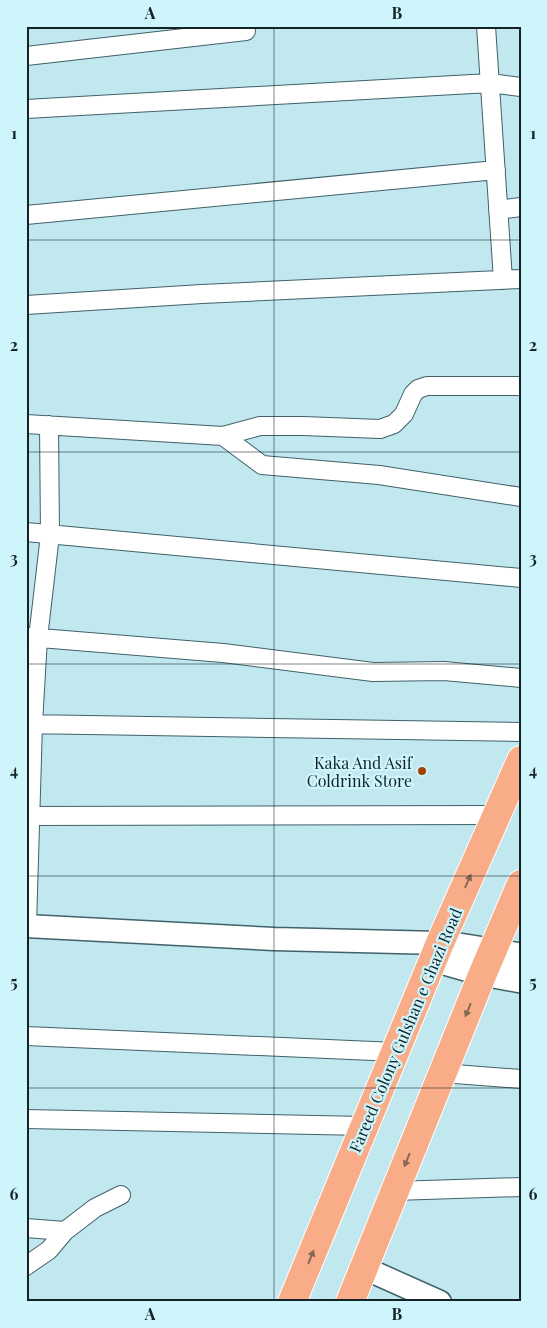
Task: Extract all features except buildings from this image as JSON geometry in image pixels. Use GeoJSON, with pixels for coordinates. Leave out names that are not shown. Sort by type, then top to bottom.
{"type":"FeatureCollection","features":[{"type":"Feature","properties":{"kind":"main road","name":"Fareed Colony Gulshan e Ghazi Road"},"geometry":{"type":"LineString","coordinates":[[292,1302],[437,951],[521,760]]}},
{"type":"Feature","properties":{"kind":"main road"},"geometry":{"type":"LineString","coordinates":[[350,1302],[487,962],[521,884]]}},
{"type":"Feature","properties":{"kind":"main road"},"geometry":{"type":"LineString","coordinates":[[437,951],[487,962],[521,980]]}},
{"type":"Feature","properties":{"kind":"main road"},"geometry":{"type":"LineString","coordinates":[[487,962],[521,956]]}},
{"type":"Feature","properties":{"kind":"street"},"geometry":{"type":"LineString","coordinates":[[26,305],[512,280],[498,210],[486,26]]}},
{"type":"Feature","properties":{"kind":"street"},"geometry":{"type":"LineString","coordinates":[[26,56],[246,31]]}},
{"type":"Feature","properties":{"kind":"street"},"geometry":{"type":"LineString","coordinates":[[26,109],[490,83],[521,86]]}},
{"type":"Feature","properties":{"kind":"street"},"geometry":{"type":"LineString","coordinates":[[26,215],[496,170]]}},
{"type":"Feature","properties":{"kind":"street"},"geometry":{"type":"LineString","coordinates":[[498,210],[521,206]]}},
{"type":"Feature","properties":{"kind":"street"},"geometry":{"type":"LineString","coordinates":[[26,424],[223,436],[260,426],[380,429],[394,424],[404,414],[413,394],[427,386],[521,386]]}},
{"type":"Feature","properties":{"kind":"street"},"geometry":{"type":"LineString","coordinates":[[49,425],[50,535],[32,638],[29,724],[27,926],[274,939],[403,943],[437,951]]}},
{"type":"Feature","properties":{"kind":"street"},"geometry":{"type":"LineString","coordinates":[[223,436],[262,466],[379,475],[521,497]]}},
{"type":"Feature","properties":{"kind":"street"},"geometry":{"type":"LineString","coordinates":[[26,532],[521,578]]}},
{"type":"Feature","properties":{"kind":"street"},"geometry":{"type":"LineString","coordinates":[[32,638],[223,653],[372,672],[444,671],[521,678]]}},
{"type":"Feature","properties":{"kind":"street"},"geometry":{"type":"LineString","coordinates":[[29,724],[521,732]]}},
{"type":"Feature","properties":{"kind":"street"},"geometry":{"type":"LineString","coordinates":[[28,816],[496,815]]}},
{"type":"Feature","properties":{"kind":"street"},"geometry":{"type":"LineString","coordinates":[[26,1036],[396,1052]]}},
{"type":"Feature","properties":{"kind":"street"},"geometry":{"type":"LineString","coordinates":[[442,1073],[521,1078]]}},
{"type":"Feature","properties":{"kind":"street"},"geometry":{"type":"LineString","coordinates":[[26,1119],[365,1126]]}},
{"type":"Feature","properties":{"kind":"street"},"geometry":{"type":"LineString","coordinates":[[394,1191],[521,1187]]}},
{"type":"Feature","properties":{"kind":"street"},"geometry":{"type":"LineString","coordinates":[[26,1266],[48,1250],[65,1231],[95,1208],[121,1195]]}},
{"type":"Feature","properties":{"kind":"street"},"geometry":{"type":"LineString","coordinates":[[26,1228],[65,1231]]}},
{"type":"Feature","properties":{"kind":"street"},"geometry":{"type":"LineString","coordinates":[[364,1268],[440,1302]]}},
{"type":"Feature","properties":{"kind":"place","name":"Kaka And Asif Coldrink Store"},"geometry":{"type":"Point","coordinates":[422,771]}}]}
